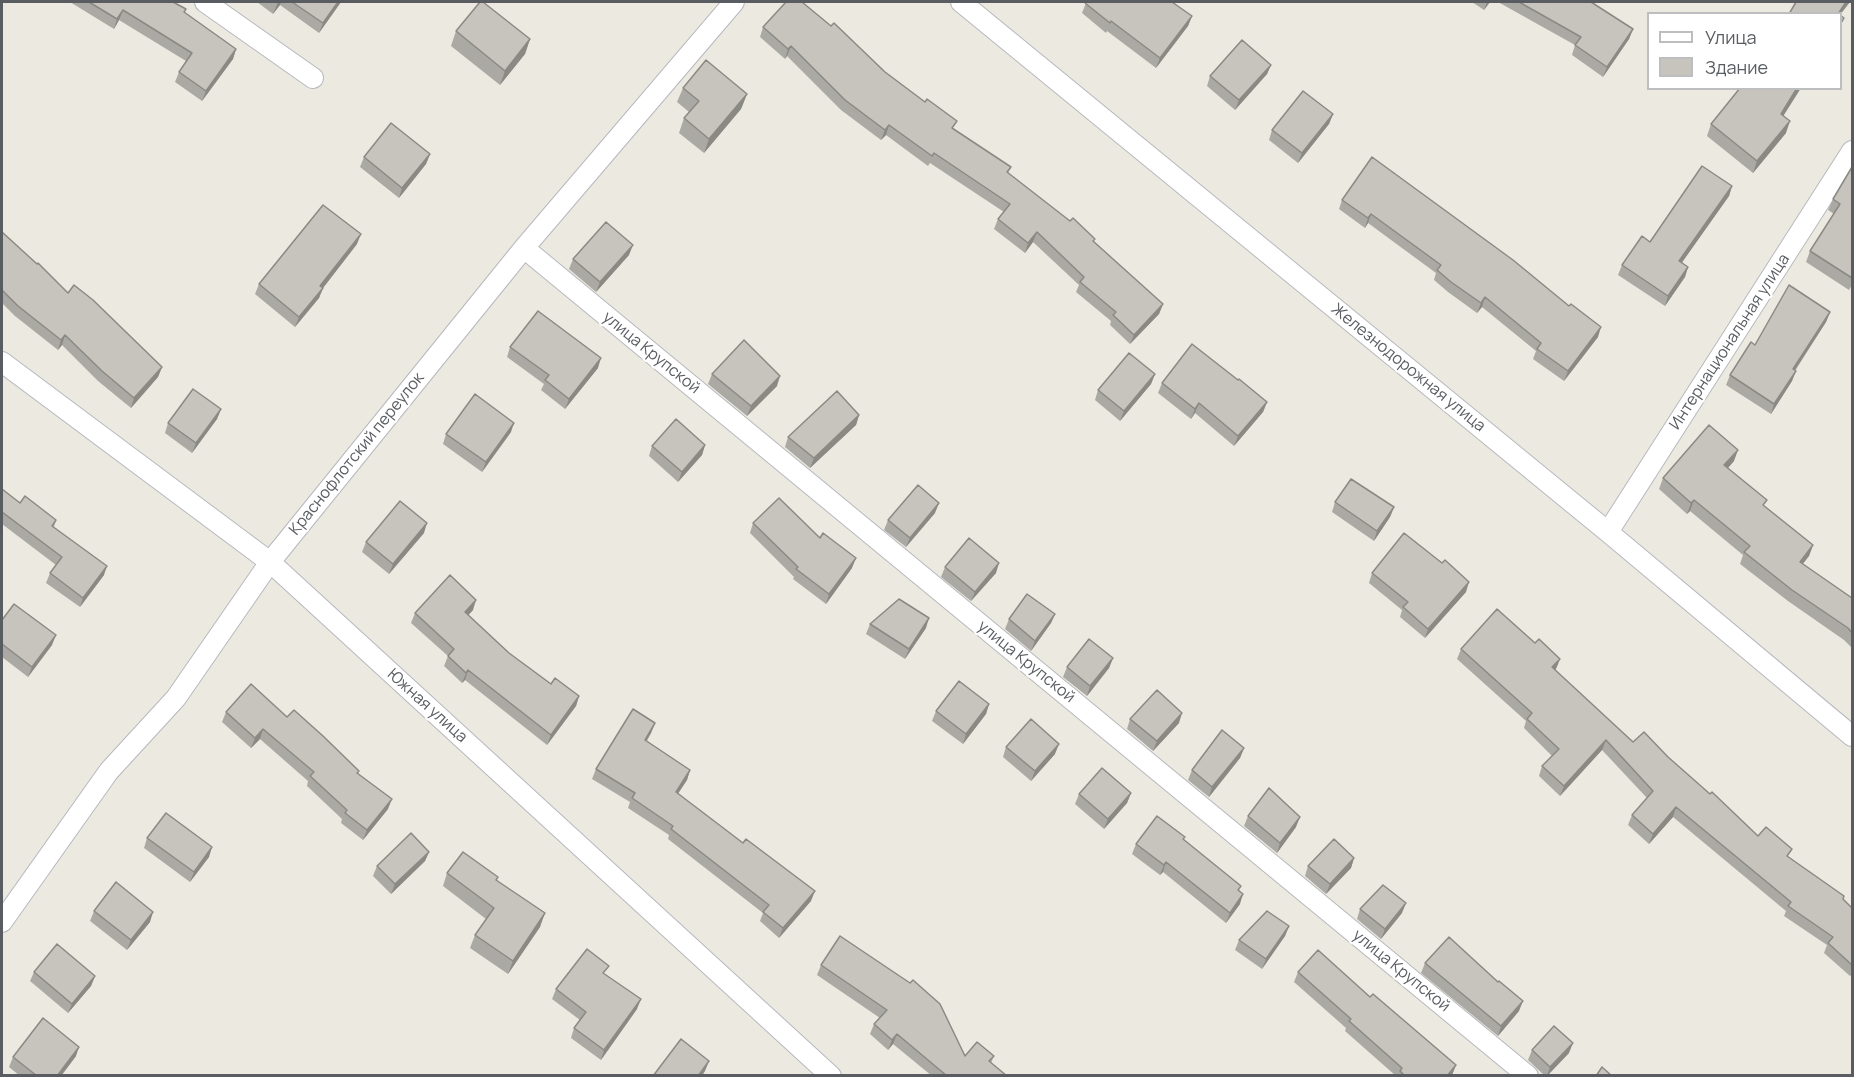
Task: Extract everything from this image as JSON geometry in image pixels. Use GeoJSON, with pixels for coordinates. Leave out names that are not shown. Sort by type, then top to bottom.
{"type":"FeatureCollection","features":[{"type":"Feature","properties":{"kind":"street"},"geometry":{"type":"LineString","coordinates":[[205,2],[314,78]]}},
{"type":"Feature","properties":{"kind":"street","name":"Краснофлотский переулок"},"geometry":{"type":"LineString","coordinates":[[2,922],[109,771],[176,698],[270,562],[524,248],[734,2]]}},
{"type":"Feature","properties":{"kind":"street","name":"Железнодорожная улица"},"geometry":{"type":"LineString","coordinates":[[961,2],[1608,532],[1852,736]]}},
{"type":"Feature","properties":{"kind":"street","name":"Интернациональная улица"},"geometry":{"type":"LineString","coordinates":[[1608,532],[1852,151]]}},
{"type":"Feature","properties":{"kind":"street","name":"улица Крупской"},"geometry":{"type":"LineString","coordinates":[[524,248],[1528,1076]]}},
{"type":"Feature","properties":{"kind":"street","name":"Южная улица"},"geometry":{"type":"LineString","coordinates":[[2,362],[270,562],[831,1076]]}},
{"type":"Feature","properties":{"kind":"building"},"geometry":{"type":"Polygon","coordinates":[[[89,2],[173,2],[186,9],[184,12],[236,49],[206,91],[179,72],[192,53],[123,10],[117,19],[89,2]]]}},
{"type":"Feature","properties":{"kind":"building"},"geometry":{"type":"Polygon","coordinates":[[[292,2],[338,2],[323,23],[292,2]]]}},
{"type":"Feature","properties":{"kind":"building"},"geometry":{"type":"Polygon","coordinates":[[[480,2],[530,39],[505,71],[456,31],[480,2]]]}},
{"type":"Feature","properties":{"kind":"building"},"geometry":{"type":"Polygon","coordinates":[[[786,2],[802,2],[831,26],[834,23],[885,72],[925,102],[927,99],[957,121],[952,128],[1011,167],[1007,172],[1070,221],[1073,218],[1095,239],[1093,241],[1163,304],[1134,335],[1113,315],[1116,312],[1080,282],[1084,277],[1037,232],[1028,243],[998,219],[1010,204],[934,153],[932,156],[889,125],[885,130],[845,100],[791,46],[788,49],[763,27],[786,2]]]}},
{"type":"Feature","properties":{"kind":"building"},"geometry":{"type":"Polygon","coordinates":[[[1172,2],[1192,16],[1160,58],[1111,21],[1110,23],[1085,3],[1172,2]]]}},
{"type":"Feature","properties":{"kind":"building"},"geometry":{"type":"Polygon","coordinates":[[[1519,2],[1591,2],[1633,29],[1607,67],[1575,45],[1581,37],[1519,2]]]}},
{"type":"Feature","properties":{"kind":"building"},"geometry":{"type":"Polygon","coordinates":[[[1796,2],[1846,2],[1839,12],[1790,12],[1796,2]]]}},
{"type":"Feature","properties":{"kind":"building"},"geometry":{"type":"Polygon","coordinates":[[[1242,40],[1271,65],[1239,100],[1210,76],[1242,40]]]}},
{"type":"Feature","properties":{"kind":"building"},"geometry":{"type":"Polygon","coordinates":[[[706,60],[747,94],[709,139],[684,118],[699,101],[683,88],[706,60]]]}},
{"type":"Feature","properties":{"kind":"building"},"geometry":{"type":"Polygon","coordinates":[[[1738,90],[1796,90],[1781,114],[1790,121],[1757,161],[1711,124],[1738,90]]]}},
{"type":"Feature","properties":{"kind":"building"},"geometry":{"type":"Polygon","coordinates":[[[1303,91],[1333,114],[1302,153],[1272,130],[1303,91]]]}},
{"type":"Feature","properties":{"kind":"building"},"geometry":{"type":"Polygon","coordinates":[[[391,123],[430,154],[402,188],[364,157],[391,123]]]}},
{"type":"Feature","properties":{"kind":"building"},"geometry":{"type":"Polygon","coordinates":[[[1372,157],[1513,260],[1569,306],[1571,304],[1601,327],[1568,371],[1537,349],[1541,343],[1485,297],[1481,303],[1437,270],[1441,265],[1371,214],[1368,218],[1342,200],[1372,157]]]}},
{"type":"Feature","properties":{"kind":"building"},"geometry":{"type":"Polygon","coordinates":[[[1702,166],[1732,186],[1679,261],[1688,267],[1668,296],[1622,265],[1642,236],[1650,242],[1702,166]]]}},
{"type":"Feature","properties":{"kind":"building"},"geometry":{"type":"Polygon","coordinates":[[[1852,167],[1852,278],[1810,251],[1840,204],[1833,199],[1852,167]]]}},
{"type":"Feature","properties":{"kind":"building"},"geometry":{"type":"Polygon","coordinates":[[[323,205],[361,234],[320,286],[323,288],[299,317],[259,284],[323,205]]]}},
{"type":"Feature","properties":{"kind":"building"},"geometry":{"type":"Polygon","coordinates":[[[606,222],[633,245],[600,282],[573,259],[606,222]]]}},
{"type":"Feature","properties":{"kind":"building"},"geometry":{"type":"Polygon","coordinates":[[[2,232],[68,293],[74,285],[93,300],[162,367],[134,398],[65,335],[61,340],[18,306],[2,290],[2,232]]]}},
{"type":"Feature","properties":{"kind":"building"},"geometry":{"type":"Polygon","coordinates":[[[1789,285],[1830,312],[1793,369],[1796,371],[1774,404],[1730,375],[1751,342],[1755,345],[1789,285]]]}},
{"type":"Feature","properties":{"kind":"building"},"geometry":{"type":"Polygon","coordinates":[[[538,311],[601,358],[569,399],[545,380],[549,375],[510,347],[538,311]]]}},
{"type":"Feature","properties":{"kind":"building"},"geometry":{"type":"Polygon","coordinates":[[[744,340],[780,376],[751,406],[712,374],[744,340]]]}},
{"type":"Feature","properties":{"kind":"building"},"geometry":{"type":"Polygon","coordinates":[[[1192,344],[1267,402],[1238,436],[1199,403],[1195,409],[1162,383],[1192,344]]]}},
{"type":"Feature","properties":{"kind":"building"},"geometry":{"type":"Polygon","coordinates":[[[1129,353],[1155,374],[1124,411],[1098,390],[1129,353]]]}},
{"type":"Feature","properties":{"kind":"building"},"geometry":{"type":"Polygon","coordinates":[[[193,389],[221,409],[196,443],[168,423],[193,389]]]}},
{"type":"Feature","properties":{"kind":"building"},"geometry":{"type":"Polygon","coordinates":[[[837,391],[859,415],[814,458],[788,437],[837,391]]]}},
{"type":"Feature","properties":{"kind":"building"},"geometry":{"type":"Polygon","coordinates":[[[475,394],[514,423],[486,462],[446,434],[475,394]]]}},
{"type":"Feature","properties":{"kind":"building"},"geometry":{"type":"Polygon","coordinates":[[[676,419],[705,445],[682,472],[652,446],[676,419]]]}},
{"type":"Feature","properties":{"kind":"building"},"geometry":{"type":"Polygon","coordinates":[[[1709,425],[1738,450],[1724,465],[1767,500],[1763,505],[1813,545],[1800,562],[1852,598],[1852,633],[1744,552],[1750,546],[1694,500],[1691,503],[1663,478],[1709,425]]]}},
{"type":"Feature","properties":{"kind":"building"},"geometry":{"type":"Polygon","coordinates":[[[1351,479],[1394,507],[1377,531],[1335,502],[1351,479]]]}},
{"type":"Feature","properties":{"kind":"building"},"geometry":{"type":"Polygon","coordinates":[[[918,485],[939,503],[910,538],[888,520],[918,485]]]}},
{"type":"Feature","properties":{"kind":"building"},"geometry":{"type":"Polygon","coordinates":[[[2,489],[20,503],[25,496],[56,520],[52,526],[107,566],[83,598],[50,573],[62,557],[2,512],[2,489]]]}},
{"type":"Feature","properties":{"kind":"building"},"geometry":{"type":"Polygon","coordinates":[[[779,498],[820,538],[823,533],[856,558],[829,594],[796,569],[798,567],[753,523],[779,498]]]}},
{"type":"Feature","properties":{"kind":"building"},"geometry":{"type":"Polygon","coordinates":[[[400,501],[427,523],[393,564],[366,542],[400,501]]]}},
{"type":"Feature","properties":{"kind":"building"},"geometry":{"type":"Polygon","coordinates":[[[1404,533],[1442,563],[1445,560],[1469,582],[1428,629],[1403,607],[1408,602],[1372,573],[1404,533]]]}},
{"type":"Feature","properties":{"kind":"building"},"geometry":{"type":"Polygon","coordinates":[[[969,538],[999,563],[975,592],[945,567],[969,538]]]}},
{"type":"Feature","properties":{"kind":"building"},"geometry":{"type":"Polygon","coordinates":[[[450,575],[476,600],[465,612],[509,653],[551,684],[555,678],[579,696],[551,735],[468,670],[466,673],[448,656],[454,649],[415,613],[450,575]]]}},
{"type":"Feature","properties":{"kind":"building"},"geometry":{"type":"Polygon","coordinates":[[[1027,594],[1055,614],[1035,641],[1009,619],[1027,594]]]}},
{"type":"Feature","properties":{"kind":"building"},"geometry":{"type":"Polygon","coordinates":[[[899,599],[929,618],[909,649],[870,624],[899,599]]]}},
{"type":"Feature","properties":{"kind":"building"},"geometry":{"type":"Polygon","coordinates":[[[14,604],[56,635],[32,667],[2,644],[2,620],[14,604]]]}},
{"type":"Feature","properties":{"kind":"building"},"geometry":{"type":"Polygon","coordinates":[[[1497,609],[1535,643],[1539,639],[1560,659],[1552,667],[1633,742],[1644,732],[1668,757],[1710,794],[1712,792],[1758,836],[1766,827],[1792,849],[1787,856],[1844,896],[1843,899],[1852,908],[1852,965],[1828,943],[1833,937],[1788,906],[1791,902],[1676,807],[1653,834],[1632,815],[1653,791],[1606,740],[1564,786],[1542,766],[1559,749],[1527,719],[1532,713],[1461,649],[1497,609]]]}},
{"type":"Feature","properties":{"kind":"building"},"geometry":{"type":"Polygon","coordinates":[[[1089,639],[1113,658],[1090,686],[1067,667],[1089,639]]]}},
{"type":"Feature","properties":{"kind":"building"},"geometry":{"type":"Polygon","coordinates":[[[959,681],[989,704],[966,734],[936,711],[959,681]]]}},
{"type":"Feature","properties":{"kind":"building"},"geometry":{"type":"Polygon","coordinates":[[[251,684],[287,717],[294,710],[359,771],[357,773],[392,799],[367,830],[345,813],[347,810],[310,776],[314,772],[263,729],[255,738],[226,712],[251,684]]]}},
{"type":"Feature","properties":{"kind":"building"},"geometry":{"type":"Polygon","coordinates":[[[1157,690],[1182,713],[1157,741],[1130,719],[1157,690]]]}},
{"type":"Feature","properties":{"kind":"building"},"geometry":{"type":"Polygon","coordinates":[[[633,709],[655,723],[645,740],[690,770],[676,792],[743,843],[746,839],[815,891],[783,928],[763,912],[769,905],[671,829],[673,826],[632,798],[635,793],[596,769],[633,709]]]}},
{"type":"Feature","properties":{"kind":"building"},"geometry":{"type":"Polygon","coordinates":[[[1031,719],[1059,744],[1035,771],[1006,747],[1031,719]]]}},
{"type":"Feature","properties":{"kind":"building"},"geometry":{"type":"Polygon","coordinates":[[[1222,730],[1244,748],[1212,787],[1192,770],[1222,730]]]}},
{"type":"Feature","properties":{"kind":"building"},"geometry":{"type":"Polygon","coordinates":[[[1102,768],[1131,793],[1108,819],[1079,794],[1102,768]]]}},
{"type":"Feature","properties":{"kind":"building"},"geometry":{"type":"Polygon","coordinates":[[[1269,788],[1300,817],[1280,843],[1248,816],[1269,788]]]}},
{"type":"Feature","properties":{"kind":"building"},"geometry":{"type":"Polygon","coordinates":[[[166,813],[212,847],[194,872],[147,838],[166,813]]]}},
{"type":"Feature","properties":{"kind":"building"},"geometry":{"type":"Polygon","coordinates":[[[1157,816],[1241,886],[1238,890],[1243,894],[1230,913],[1166,862],[1164,865],[1136,844],[1157,816]]]}},
{"type":"Feature","properties":{"kind":"building"},"geometry":{"type":"Polygon","coordinates":[[[411,833],[429,852],[395,884],[377,866],[411,833]]]}},
{"type":"Feature","properties":{"kind":"building"},"geometry":{"type":"Polygon","coordinates":[[[1334,839],[1354,858],[1330,884],[1308,866],[1334,839]]]}},
{"type":"Feature","properties":{"kind":"building"},"geometry":{"type":"Polygon","coordinates":[[[463,852],[498,877],[496,880],[545,913],[513,961],[475,935],[494,908],[447,873],[463,852]]]}},
{"type":"Feature","properties":{"kind":"building"},"geometry":{"type":"Polygon","coordinates":[[[116,882],[153,912],[131,940],[94,911],[116,882]]]}},
{"type":"Feature","properties":{"kind":"building"},"geometry":{"type":"Polygon","coordinates":[[[1383,885],[1406,903],[1385,929],[1360,909],[1383,885]]]}},
{"type":"Feature","properties":{"kind":"building"},"geometry":{"type":"Polygon","coordinates":[[[1267,911],[1289,926],[1266,959],[1239,940],[1267,911]]]}},
{"type":"Feature","properties":{"kind":"building"},"geometry":{"type":"Polygon","coordinates":[[[840,936],[910,983],[913,980],[940,1004],[965,1056],[977,1042],[994,1056],[989,1061],[1007,1076],[947,1076],[897,1034],[892,1040],[874,1024],[887,1010],[821,965],[840,936]]]}},
{"type":"Feature","properties":{"kind":"building"},"geometry":{"type":"Polygon","coordinates":[[[1449,937],[1498,982],[1523,1001],[1501,1026],[1425,963],[1449,937]]]}},
{"type":"Feature","properties":{"kind":"building"},"geometry":{"type":"Polygon","coordinates":[[[57,944],[95,976],[72,1004],[34,972],[57,944]]]}},
{"type":"Feature","properties":{"kind":"building"},"geometry":{"type":"Polygon","coordinates":[[[587,949],[609,966],[603,973],[641,999],[604,1050],[574,1028],[586,1012],[556,989],[587,949]]]}},
{"type":"Feature","properties":{"kind":"building"},"geometry":{"type":"Polygon","coordinates":[[[1318,950],[1370,997],[1373,994],[1456,1065],[1447,1076],[1405,1076],[1400,1071],[1402,1068],[1298,972],[1318,950]]]}},
{"type":"Feature","properties":{"kind":"building"},"geometry":{"type":"Polygon","coordinates":[[[43,1018],[79,1047],[57,1076],[37,1076],[13,1057],[43,1018]]]}},
{"type":"Feature","properties":{"kind":"building"},"geometry":{"type":"Polygon","coordinates":[[[1554,1026],[1573,1043],[1550,1067],[1532,1050],[1554,1026]]]}},
{"type":"Feature","properties":{"kind":"building"},"geometry":{"type":"Polygon","coordinates":[[[681,1039],[709,1061],[698,1076],[653,1076],[681,1039]]]}},
{"type":"Feature","properties":{"kind":"building"},"geometry":{"type":"Polygon","coordinates":[[[1602,1067],[1612,1076],[1596,1076],[1602,1067]]]}}]}
